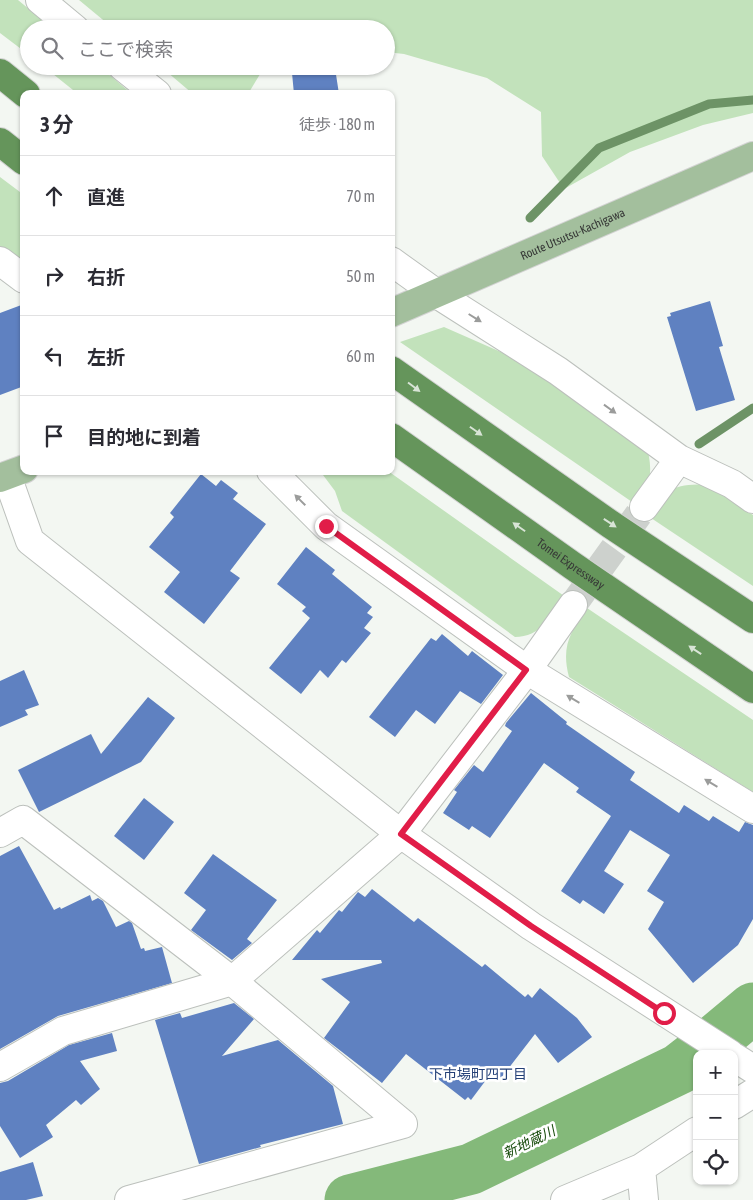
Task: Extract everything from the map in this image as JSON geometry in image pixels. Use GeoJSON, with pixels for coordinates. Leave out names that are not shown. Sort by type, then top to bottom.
{"type":"FeatureCollection","features":[{"type":"Feature","properties":{"kind":"highway"},"geometry":{"type":"LineString","coordinates":[[0,72],[21,90]]}},
{"type":"Feature","properties":{"kind":"highway"},"geometry":{"type":"LineString","coordinates":[[0,142],[20,158]]}},
{"type":"Feature","properties":{"kind":"highway"},"geometry":{"type":"LineString","coordinates":[[395,373],[753,620]]}},
{"type":"Feature","properties":{"kind":"highway","name":"Tomei Expressway"},"geometry":{"type":"LineString","coordinates":[[395,439],[573,566],[744,683]]}},
{"type":"Feature","properties":{"kind":"main road","name":"Route Utsutsu-Kachigawa"},"geometry":{"type":"LineString","coordinates":[[395,311],[753,156]]}},
{"type":"Feature","properties":{"kind":"street"},"geometry":{"type":"LineString","coordinates":[[40,0],[64,20]]}},
{"type":"Feature","properties":{"kind":"street"},"geometry":{"type":"LineString","coordinates":[[133,75],[152,90]]}},
{"type":"Feature","properties":{"kind":"street"},"geometry":{"type":"LineString","coordinates":[[0,261],[20,276]]}},
{"type":"Feature","properties":{"kind":"street"},"geometry":{"type":"LineString","coordinates":[[395,264],[437,294],[558,371],[679,459],[732,484],[753,499]]}},
{"type":"Feature","properties":{"kind":"street"},"geometry":{"type":"LineString","coordinates":[[644,507],[679,459]]}},
{"type":"Feature","properties":{"kind":"street"},"geometry":{"type":"LineString","coordinates":[[10,474],[30,541],[401,834],[531,926],[724,1050]]}},
{"type":"Feature","properties":{"kind":"street"},"geometry":{"type":"LineString","coordinates":[[275,475],[326,526],[526,670],[753,809]]}},
{"type":"Feature","properties":{"kind":"street"},"geometry":{"type":"LineString","coordinates":[[0,1067],[63,1031],[232,981],[401,834],[573,605]]}},
{"type":"Feature","properties":{"kind":"street"},"geometry":{"type":"LineString","coordinates":[[0,833],[24,820],[232,981],[403,1124],[129,1200]]}},
{"type":"Feature","properties":{"kind":"street"},"geometry":{"type":"LineString","coordinates":[[738,1060],[753,1069]]}},
{"type":"Feature","properties":{"kind":"street"},"geometry":{"type":"LineString","coordinates":[[738,1102],[753,1093]]}},
{"type":"Feature","properties":{"kind":"street"},"geometry":{"type":"LineString","coordinates":[[565,1200],[641,1168],[693,1134]]}},
{"type":"Feature","properties":{"kind":"street"},"geometry":{"type":"LineString","coordinates":[[641,1168],[644,1200]]}},
{"type":"Feature","properties":{"kind":"green space"},"geometry":{"type":"Polygon","coordinates":[[[0,0],[18,0],[42,20],[20,20],[20,48],[0,33],[0,0]]]}},
{"type":"Feature","properties":{"kind":"green space"},"geometry":{"type":"Polygon","coordinates":[[[79,0],[753,0],[753,113],[703,125],[630,152],[564,189],[542,156],[541,112],[487,78],[395,53],[395,20],[103,20],[79,0]]]}},
{"type":"Feature","properties":{"kind":"green space"},"geometry":{"type":"Polygon","coordinates":[[[54,75],[110,75],[127,90],[73,90],[54,75]]]}},
{"type":"Feature","properties":{"kind":"green space"},"geometry":{"type":"Polygon","coordinates":[[[171,75],[260,75],[250,90],[188,90],[171,75]]]}},
{"type":"Feature","properties":{"kind":"green space"},"geometry":{"type":"Polygon","coordinates":[[[0,177],[20,192],[20,265],[0,249],[0,177]]]}},
{"type":"Feature","properties":{"kind":"green space"},"geometry":{"type":"Polygon","coordinates":[[[444,327],[542,370],[646,442],[650,474],[646,488],[635,504],[400,342],[444,327]]]}},
{"type":"Feature","properties":{"kind":"green space"},"geometry":{"type":"Polygon","coordinates":[[[323,475],[394,475],[567,598],[551,618],[539,629],[524,636],[515,637],[342,511],[335,491],[323,475]]]}},
{"type":"Feature","properties":{"kind":"green space"},"geometry":{"type":"Polygon","coordinates":[[[708,484],[753,515],[753,586],[648,516],[660,498],[672,489],[687,485],[708,484]]]}},
{"type":"Feature","properties":{"kind":"green space"},"geometry":{"type":"Polygon","coordinates":[[[587,608],[753,720],[753,792],[569,677],[566,657],[569,640],[587,608]]]}},
{"type":"Feature","properties":{"kind":"building"},"geometry":{"type":"Polygon","coordinates":[[[292,75],[336,75],[338,90],[294,90],[292,75]]]}},
{"type":"Feature","properties":{"kind":"building"},"geometry":{"type":"Polygon","coordinates":[[[710,301],[723,346],[719,347],[735,400],[696,411],[667,317],[671,316],[670,313],[710,301]]]}},
{"type":"Feature","properties":{"kind":"building"},"geometry":{"type":"Polygon","coordinates":[[[20,306],[20,388],[0,395],[0,313],[20,306]]]}},
{"type":"Feature","properties":{"kind":"building"},"geometry":{"type":"Polygon","coordinates":[[[200,475],[202,475],[216,486],[221,480],[238,493],[233,499],[266,524],[230,571],[240,578],[204,624],[164,592],[180,572],[149,547],[174,517],[170,513],[200,475]]]}},
{"type":"Feature","properties":{"kind":"building"},"geometry":{"type":"Polygon","coordinates":[[[306,547],[335,570],[332,574],[372,607],[367,613],[373,617],[364,628],[371,633],[346,663],[342,660],[328,678],[320,670],[301,694],[269,668],[310,618],[302,611],[306,607],[277,584],[306,547]]]}},
{"type":"Feature","properties":{"kind":"building"},"geometry":{"type":"Polygon","coordinates":[[[442,634],[468,656],[472,651],[503,675],[481,704],[460,691],[435,724],[416,710],[395,737],[369,717],[431,638],[436,641],[442,634]]]}},
{"type":"Feature","properties":{"kind":"building"},"geometry":{"type":"Polygon","coordinates":[[[24,670],[39,705],[25,710],[28,715],[0,727],[0,681],[24,670]]]}},
{"type":"Feature","properties":{"kind":"building"},"geometry":{"type":"Polygon","coordinates":[[[531,693],[567,722],[566,724],[635,772],[630,780],[679,813],[684,805],[709,821],[713,816],[739,832],[745,822],[753,825],[753,919],[738,945],[693,983],[648,929],[664,902],[647,891],[670,855],[630,830],[604,871],[624,884],[604,914],[583,900],[580,904],[561,891],[611,816],[576,792],[579,788],[544,763],[490,838],[472,826],[469,830],[443,813],[457,792],[454,790],[474,765],[483,772],[512,731],[505,726],[506,723],[531,693]]]}},
{"type":"Feature","properties":{"kind":"building"},"geometry":{"type":"Polygon","coordinates":[[[148,697],[175,718],[141,762],[39,812],[18,770],[91,734],[101,754],[148,697]]]}},
{"type":"Feature","properties":{"kind":"building"},"geometry":{"type":"Polygon","coordinates":[[[144,798],[174,822],[144,860],[114,836],[144,798]]]}},
{"type":"Feature","properties":{"kind":"building"},"geometry":{"type":"Polygon","coordinates":[[[19,846],[54,910],[60,907],[61,909],[90,895],[92,901],[98,898],[103,901],[116,927],[129,921],[132,923],[141,949],[144,948],[145,951],[162,947],[172,983],[58,1016],[0,1049],[0,856],[19,846]]]}},
{"type":"Feature","properties":{"kind":"building"},"geometry":{"type":"Polygon","coordinates":[[[213,854],[277,900],[247,939],[252,943],[232,960],[191,930],[206,910],[184,893],[213,854]]]}},
{"type":"Feature","properties":{"kind":"building"},"geometry":{"type":"Polygon","coordinates":[[[372,889],[414,922],[418,918],[482,967],[485,964],[525,997],[528,994],[532,998],[540,988],[577,1018],[592,1037],[558,1063],[535,1034],[501,1078],[492,1072],[471,1100],[468,1097],[465,1100],[406,1054],[382,1083],[324,1038],[350,1002],[321,979],[382,963],[381,960],[292,960],[317,930],[320,933],[339,910],[342,912],[358,892],[365,897],[372,889]]]}},
{"type":"Feature","properties":{"kind":"building"},"geometry":{"type":"Polygon","coordinates":[[[234,1003],[254,1019],[222,1056],[278,1040],[333,1086],[343,1124],[260,1145],[261,1147],[199,1164],[155,1020],[180,1013],[182,1018],[234,1003]]]}},
{"type":"Feature","properties":{"kind":"building"},"geometry":{"type":"Polygon","coordinates":[[[112,1033],[117,1051],[80,1061],[100,1089],[81,1105],[76,1100],[46,1125],[53,1137],[20,1158],[0,1126],[0,1083],[8,1081],[69,1045],[112,1033]]]}},
{"type":"Feature","properties":{"kind":"building"},"geometry":{"type":"Polygon","coordinates":[[[33,1162],[43,1196],[26,1200],[0,1200],[0,1172],[33,1162]]]}},
{"type":"Feature","properties":{"kind":"waterway"},"geometry":{"type":"LineString","coordinates":[[530,218],[599,148],[709,104],[753,100]]}},
{"type":"Feature","properties":{"kind":"waterway"},"geometry":{"type":"LineString","coordinates":[[699,444],[753,408]]}},
{"type":"Feature","properties":{"kind":"waterway","name":"新地蔵川"},"geometry":{"type":"LineString","coordinates":[[703,1050],[753,1008]]}},
{"type":"Feature","properties":{"kind":"waterway","name":"新地蔵川"},"geometry":{"type":"LineString","coordinates":[[350,1200],[471,1169],[679,1069],[693,1058]]}},
{"type":"Feature","properties":{"kind":"tunnel"},"geometry":{"type":"LineString","coordinates":[[573,605],[644,507]]}},
{"type":"Feature","properties":{"kind":"district","name":"下市場町四丁目"},"geometry":{"type":"Point","coordinates":[478,1074]}},
{"type":"Feature","properties":{"kind":"route"},"geometry":{"type":"LineString","coordinates":[[326,526],[526,670],[401,834],[531,926],[664,1013]]}}]}
